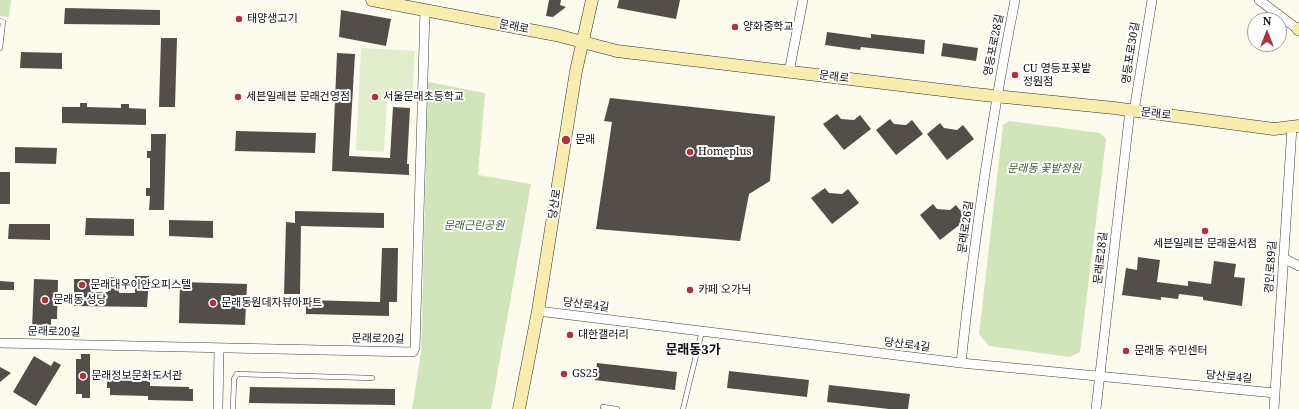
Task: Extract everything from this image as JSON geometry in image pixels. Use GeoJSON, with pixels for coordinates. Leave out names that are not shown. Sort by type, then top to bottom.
{"type":"FeatureCollection","features":[{"type":"Feature","properties":{"kind":"street","name":"문래로"},"geometry":{"type":"LineString","coordinates":[[372,0],[407,3],[425,10],[549,33],[618,51],[975,94],[1132,110],[1274,129],[1295,127]]}},
{"type":"Feature","properties":{"kind":"street","name":"당산로"},"geometry":{"type":"LineString","coordinates":[[519,409],[538,311],[565,138],[582,42],[592,0]]}},
{"type":"Feature","properties":{"kind":"street"},"geometry":{"type":"LineString","coordinates":[[789,72],[803,0]]}},
{"type":"Feature","properties":{"kind":"street","name":"영등포로28길"},"geometry":{"type":"LineString","coordinates":[[996,95],[1015,0]]}},
{"type":"Feature","properties":{"kind":"street","name":"영등포로30길"},"geometry":{"type":"LineString","coordinates":[[1132,110],[1152,0]]}},
{"type":"Feature","properties":{"kind":"street"},"geometry":{"type":"LineString","coordinates":[[1259,0],[1299,29]]}},
{"type":"Feature","properties":{"kind":"street","name":"문래로20길"},"geometry":{"type":"LineString","coordinates":[[0,342],[413,352],[415,348],[425,10]]}},
{"type":"Feature","properties":{"kind":"street","name":"문래로26길"},"geometry":{"type":"LineString","coordinates":[[961,363],[969,288],[996,95]]}},
{"type":"Feature","properties":{"kind":"street","name":"문래로28길"},"geometry":{"type":"LineString","coordinates":[[1096,409],[1132,110]]}},
{"type":"Feature","properties":{"kind":"street","name":"경인로89길"},"geometry":{"type":"LineString","coordinates":[[1274,409],[1283,258],[1295,127]]}},
{"type":"Feature","properties":{"kind":"street"},"geometry":{"type":"LineString","coordinates":[[1283,258],[1299,266]]}},
{"type":"Feature","properties":{"kind":"street","name":"당산로4길"},"geometry":{"type":"LineString","coordinates":[[538,311],[961,363],[1275,394]]}},
{"type":"Feature","properties":{"kind":"street"},"geometry":{"type":"LineString","coordinates":[[218,409],[219,348]]}},
{"type":"Feature","properties":{"kind":"lane"},"geometry":{"type":"LineString","coordinates":[[0,22],[3,22],[0,48]]}},
{"type":"Feature","properties":{"kind":"lane"},"geometry":{"type":"LineString","coordinates":[[683,409],[702,332]]}},
{"type":"Feature","properties":{"kind":"lane"},"geometry":{"type":"LineString","coordinates":[[233,409],[234,379],[237,374],[372,378]]}},
{"type":"Feature","properties":{"kind":"lane"},"geometry":{"type":"LineString","coordinates":[[603,407],[617,409]]}},
{"type":"Feature","properties":{"kind":"green space"},"geometry":{"type":"Polygon","coordinates":[[[0,0],[11,0],[9,17],[0,16],[0,0]]]}},
{"type":"Feature","properties":{"kind":"green space"},"geometry":{"type":"Polygon","coordinates":[[[361,48],[415,51],[412,100],[387,99],[384,152],[356,150],[361,48]]]}},
{"type":"Feature","properties":{"kind":"green space","name":"문래근린공원"},"geometry":{"type":"Polygon","coordinates":[[[428,82],[485,93],[478,175],[531,184],[491,409],[412,409],[421,353],[428,82]]]}},
{"type":"Feature","properties":{"kind":"green space","name":"문래동 꽃밭정원"},"geometry":{"type":"Polygon","coordinates":[[[1009,121],[1100,133],[1106,139],[1080,352],[1070,357],[989,346],[979,334],[1003,125],[1009,121]]]}},
{"type":"Feature","properties":{"kind":"building"},"geometry":{"type":"Polygon","coordinates":[[[549,0],[561,0],[560,5],[566,7],[553,17],[546,16],[549,0]]]}},
{"type":"Feature","properties":{"kind":"building"},"geometry":{"type":"Polygon","coordinates":[[[619,0],[680,0],[676,19],[617,8],[619,0]]]}},
{"type":"Feature","properties":{"kind":"building"},"geometry":{"type":"Polygon","coordinates":[[[65,8],[160,10],[160,25],[64,24],[65,8]]]}},
{"type":"Feature","properties":{"kind":"building"},"geometry":{"type":"Polygon","coordinates":[[[341,10],[391,19],[386,46],[339,37],[341,10]]]}},
{"type":"Feature","properties":{"kind":"building"},"geometry":{"type":"Polygon","coordinates":[[[827,32],[871,38],[871,34],[925,40],[924,54],[861,47],[860,50],[825,45],[827,32]]]}},
{"type":"Feature","properties":{"kind":"building"},"geometry":{"type":"Polygon","coordinates":[[[161,38],[177,38],[175,107],[159,107],[161,38]]]}},
{"type":"Feature","properties":{"kind":"building"},"geometry":{"type":"Polygon","coordinates":[[[943,43],[978,48],[976,61],[941,56],[943,43]]]}},
{"type":"Feature","properties":{"kind":"building"},"geometry":{"type":"Polygon","coordinates":[[[21,52],[62,53],[62,69],[20,68],[21,52]]]}},
{"type":"Feature","properties":{"kind":"building"},"geometry":{"type":"Polygon","coordinates":[[[337,53],[355,54],[349,156],[390,158],[393,107],[410,108],[407,164],[409,164],[409,175],[332,171],[337,53]]]}},
{"type":"Feature","properties":{"kind":"building","name":"Homeplus"},"geometry":{"type":"Polygon","coordinates":[[[610,98],[775,116],[770,181],[749,194],[740,241],[596,229],[612,122],[604,121],[610,98]]]}},
{"type":"Feature","properties":{"kind":"building"},"geometry":{"type":"Polygon","coordinates":[[[80,103],[87,103],[87,107],[121,108],[121,104],[129,104],[129,108],[146,109],[146,125],[62,123],[62,107],[80,107],[80,103]]]}},
{"type":"Feature","properties":{"kind":"building"},"geometry":{"type":"Polygon","coordinates":[[[837,114],[841,119],[854,120],[860,115],[871,129],[844,150],[823,124],[837,114]]]}},
{"type":"Feature","properties":{"kind":"building"},"geometry":{"type":"Polygon","coordinates":[[[890,119],[894,124],[906,125],[912,120],[923,134],[896,155],[876,130],[890,119]]]}},
{"type":"Feature","properties":{"kind":"building"},"geometry":{"type":"Polygon","coordinates":[[[940,123],[944,128],[957,130],[963,125],[974,139],[947,160],[927,134],[940,123]]]}},
{"type":"Feature","properties":{"kind":"building"},"geometry":{"type":"Polygon","coordinates":[[[236,131],[316,133],[315,153],[235,151],[236,131]]]}},
{"type":"Feature","properties":{"kind":"building"},"geometry":{"type":"Polygon","coordinates":[[[151,134],[166,134],[164,210],[149,210],[150,196],[146,196],[146,188],[150,188],[150,158],[147,158],[147,151],[151,151],[151,134]]]}},
{"type":"Feature","properties":{"kind":"building"},"geometry":{"type":"Polygon","coordinates":[[[15,147],[57,148],[56,164],[15,163],[15,147]]]}},
{"type":"Feature","properties":{"kind":"building"},"geometry":{"type":"Polygon","coordinates":[[[0,172],[10,172],[10,204],[0,204],[0,172]]]}},
{"type":"Feature","properties":{"kind":"building"},"geometry":{"type":"Polygon","coordinates":[[[825,188],[829,193],[842,194],[848,189],[859,203],[832,224],[811,198],[825,188]]]}},
{"type":"Feature","properties":{"kind":"building"},"geometry":{"type":"Polygon","coordinates":[[[933,204],[937,209],[950,210],[956,205],[967,219],[940,240],[920,215],[933,204]]]}},
{"type":"Feature","properties":{"kind":"building"},"geometry":{"type":"Polygon","coordinates":[[[295,211],[384,213],[384,228],[301,226],[300,294],[284,294],[286,222],[295,223],[295,211]]]}},
{"type":"Feature","properties":{"kind":"building"},"geometry":{"type":"Polygon","coordinates":[[[86,218],[134,219],[134,236],[85,235],[86,218]]]}},
{"type":"Feature","properties":{"kind":"building"},"geometry":{"type":"Polygon","coordinates":[[[169,220],[213,221],[213,238],[169,236],[169,220]]]}},
{"type":"Feature","properties":{"kind":"building"},"geometry":{"type":"Polygon","coordinates":[[[9,224],[50,224],[50,240],[8,239],[9,224]]]}},
{"type":"Feature","properties":{"kind":"building"},"geometry":{"type":"Polygon","coordinates":[[[382,248],[398,248],[397,302],[389,302],[389,316],[306,314],[306,300],[380,302],[382,248]]]}},
{"type":"Feature","properties":{"kind":"building"},"geometry":{"type":"Polygon","coordinates":[[[1138,257],[1160,260],[1157,282],[1188,286],[1188,281],[1211,284],[1214,261],[1236,264],[1234,277],[1245,278],[1242,306],[1203,300],[1203,297],[1179,294],[1178,299],[1161,297],[1161,300],[1122,295],[1126,268],[1137,270],[1138,257]]]}},
{"type":"Feature","properties":{"kind":"building","name":"문래대우이안오피스텔"},"geometry":{"type":"Polygon","coordinates":[[[135,276],[149,276],[147,307],[74,306],[74,279],[91,279],[91,292],[108,292],[108,277],[119,278],[119,293],[135,293],[135,276]]]}},
{"type":"Feature","properties":{"kind":"building","name":"문래동 성당"},"geometry":{"type":"Polygon","coordinates":[[[34,279],[58,280],[57,319],[51,319],[51,329],[32,329],[34,279]]]}},
{"type":"Feature","properties":{"kind":"building"},"geometry":{"type":"Polygon","coordinates":[[[0,281],[14,282],[14,290],[0,290],[0,281]]]}},
{"type":"Feature","properties":{"kind":"building","name":"문래동원데자뷰아파트"},"geometry":{"type":"Polygon","coordinates":[[[180,282],[247,284],[245,325],[179,323],[180,282]]]}},
{"type":"Feature","properties":{"kind":"building","name":"문래정보문화도서관"},"geometry":{"type":"Polygon","coordinates":[[[81,354],[90,354],[90,398],[82,398],[82,394],[76,394],[76,359],[81,359],[81,354]]]}},
{"type":"Feature","properties":{"kind":"building"},"geometry":{"type":"Polygon","coordinates":[[[34,356],[51,366],[54,361],[61,365],[36,406],[13,392],[34,356]]]}},
{"type":"Feature","properties":{"kind":"building"},"geometry":{"type":"Polygon","coordinates":[[[597,363],[677,372],[675,390],[595,380],[597,363]]]}},
{"type":"Feature","properties":{"kind":"building"},"geometry":{"type":"Polygon","coordinates":[[[0,367],[11,373],[0,382],[0,367]]]}},
{"type":"Feature","properties":{"kind":"building"},"geometry":{"type":"Polygon","coordinates":[[[729,371],[809,380],[807,397],[727,388],[729,371]]]}},
{"type":"Feature","properties":{"kind":"building"},"geometry":{"type":"Polygon","coordinates":[[[107,380],[150,381],[150,386],[189,387],[189,389],[193,389],[193,401],[148,400],[148,396],[110,395],[110,388],[107,388],[107,380]]]}},
{"type":"Feature","properties":{"kind":"building"},"geometry":{"type":"Polygon","coordinates":[[[829,385],[910,394],[908,409],[889,409],[827,402],[829,385]]]}},
{"type":"Feature","properties":{"kind":"building"},"geometry":{"type":"Polygon","coordinates":[[[250,387],[395,389],[395,405],[249,403],[250,387]]]}},
{"type":"Feature","properties":{"kind":"place","name":"태양생고기"},"geometry":{"type":"Point","coordinates":[239,19]}},
{"type":"Feature","properties":{"kind":"place","name":"양화중학교"},"geometry":{"type":"Point","coordinates":[735,27]}},
{"type":"Feature","properties":{"kind":"place","name":"CU 영등포꽃밭 정원점"},"geometry":{"type":"Point","coordinates":[1015,75]}},
{"type":"Feature","properties":{"kind":"place","name":"세븐일레븐 문래건영점"},"geometry":{"type":"Point","coordinates":[238,97]}},
{"type":"Feature","properties":{"kind":"place","name":"서울문래초등학교"},"geometry":{"type":"Point","coordinates":[375,97]}},
{"type":"Feature","properties":{"kind":"place","name":"문래"},"geometry":{"type":"Point","coordinates":[566,140]}},
{"type":"Feature","properties":{"kind":"place","name":"Homeplus"},"geometry":{"type":"Point","coordinates":[690,152]}},
{"type":"Feature","properties":{"kind":"place","name":"세븐일레븐 문래윤서점"},"geometry":{"type":"Point","coordinates":[1205,231]}},
{"type":"Feature","properties":{"kind":"place","name":"문래대우이안오피스텔"},"geometry":{"type":"Point","coordinates":[82,285]}},
{"type":"Feature","properties":{"kind":"place","name":"카페 오가닉"},"geometry":{"type":"Point","coordinates":[690,290]}},
{"type":"Feature","properties":{"kind":"place","name":"문래동 성당"},"geometry":{"type":"Point","coordinates":[45,300]}},
{"type":"Feature","properties":{"kind":"place","name":"문래동원데자뷰아파트"},"geometry":{"type":"Point","coordinates":[213,303]}},
{"type":"Feature","properties":{"kind":"place","name":"대한갤러리"},"geometry":{"type":"Point","coordinates":[570,335]}},
{"type":"Feature","properties":{"kind":"place","name":"문래동 주민센터"},"geometry":{"type":"Point","coordinates":[1126,351]}},
{"type":"Feature","properties":{"kind":"place","name":"GS25"},"geometry":{"type":"Point","coordinates":[564,374]}},
{"type":"Feature","properties":{"kind":"place","name":"문래정보문화도서관"},"geometry":{"type":"Point","coordinates":[83,376]}},
{"type":"Feature","properties":{"kind":"district","name":"문래동3가"},"geometry":{"type":"Point","coordinates":[693,350]}}]}
